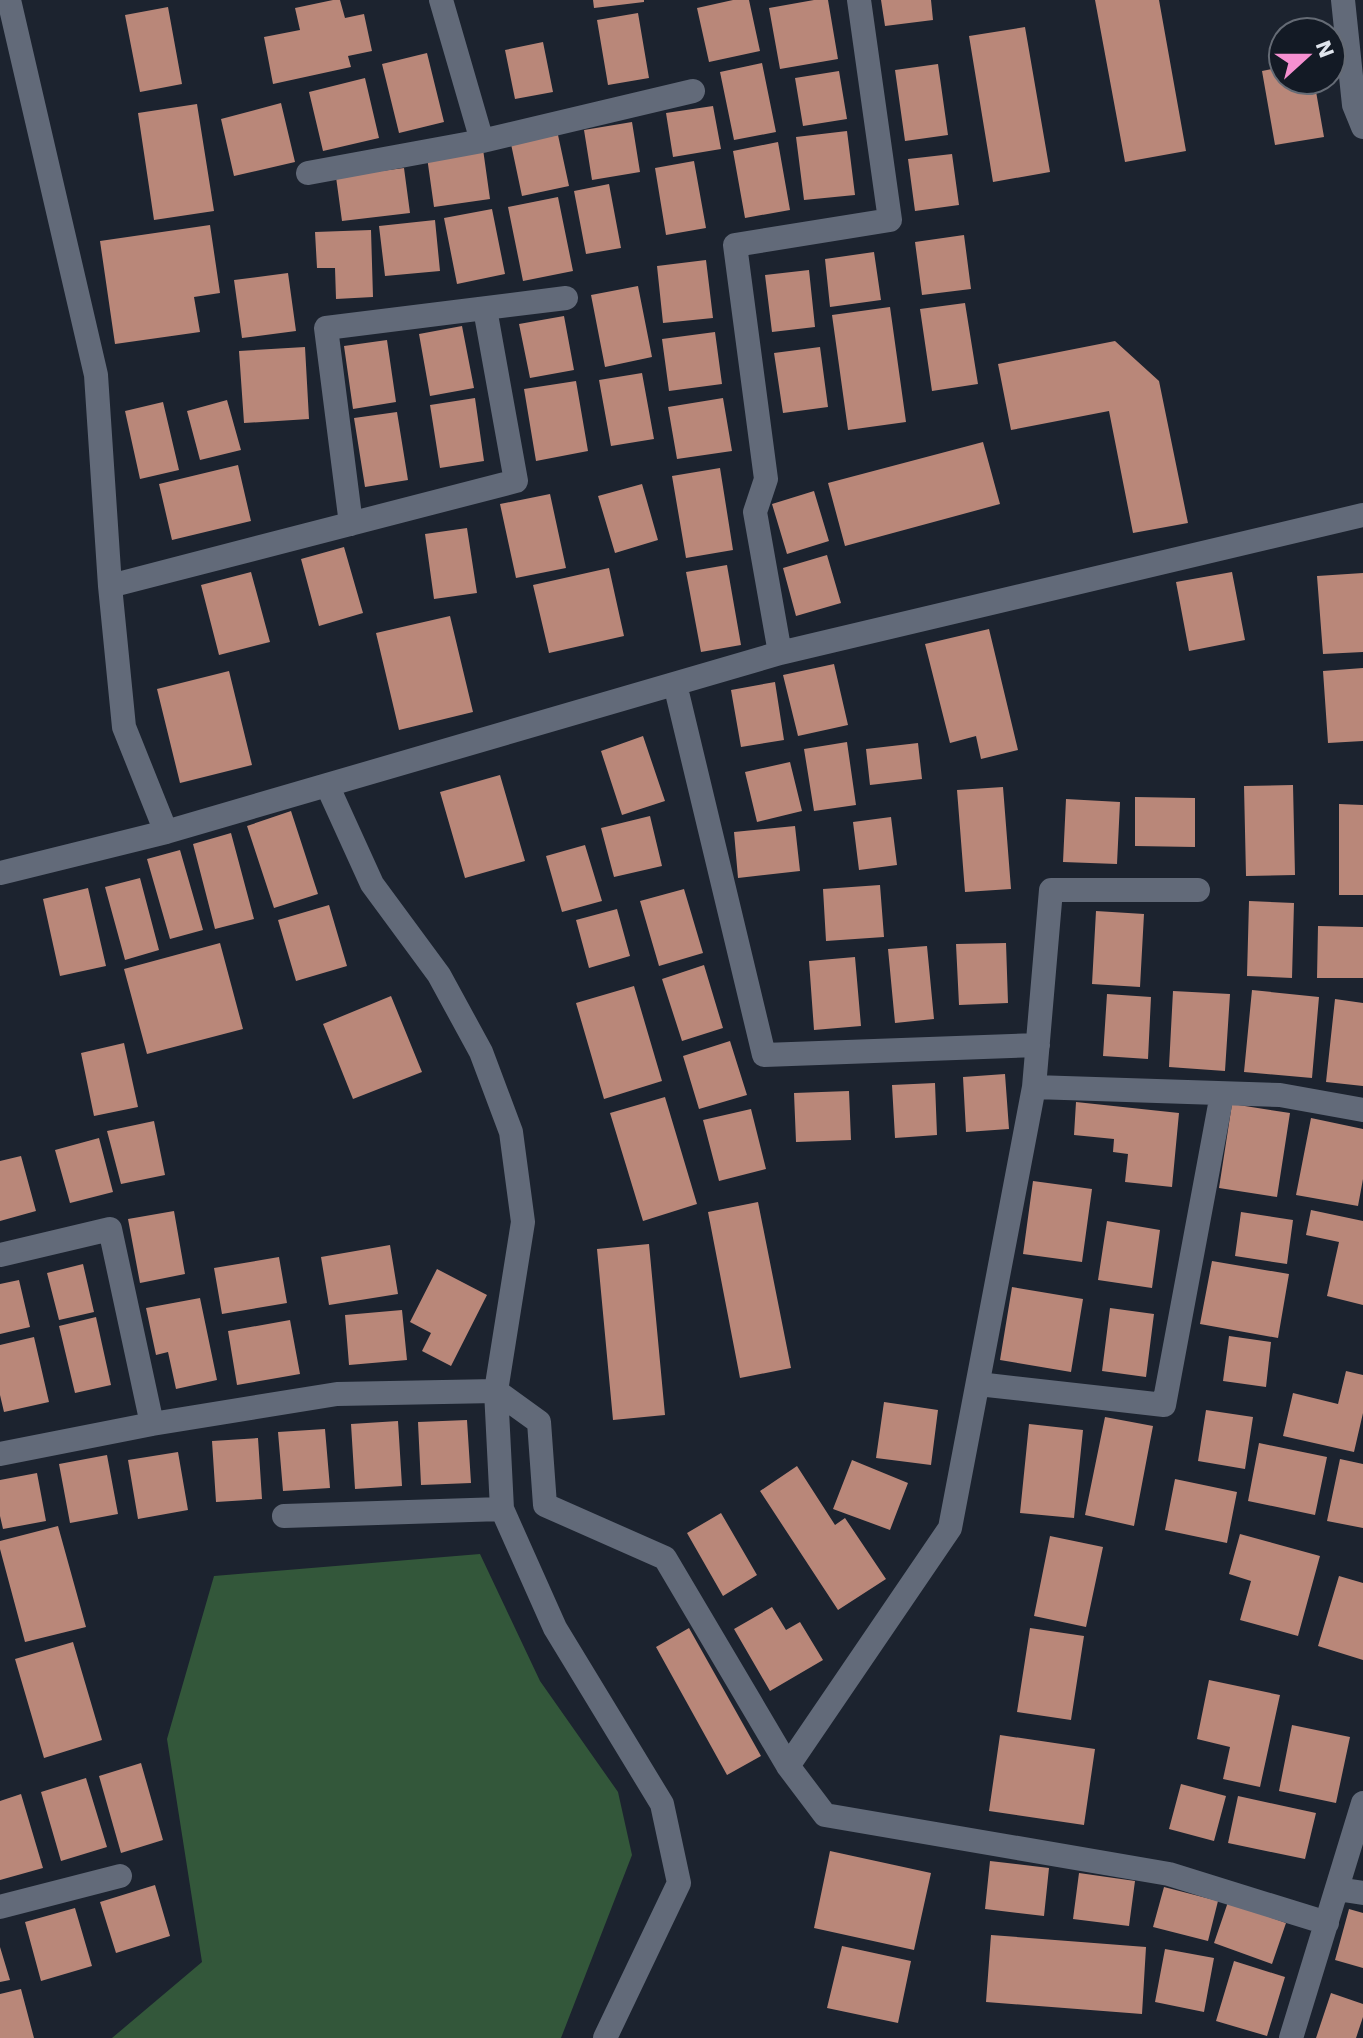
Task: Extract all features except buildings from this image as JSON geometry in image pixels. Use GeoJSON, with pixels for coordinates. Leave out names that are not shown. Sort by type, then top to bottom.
{"type":"FeatureCollection","features":[{"type":"Feature","properties":{"kind":"street"},"geometry":{"type":"LineString","coordinates":[[9,0],[96,375],[110,586],[124,727],[166,832]]}},
{"type":"Feature","properties":{"kind":"street"},"geometry":{"type":"LineString","coordinates":[[441,0],[482,141]]}},
{"type":"Feature","properties":{"kind":"street"},"geometry":{"type":"LineString","coordinates":[[780,653],[755,512],[766,479],[735,245],[890,220],[859,0]]}},
{"type":"Feature","properties":{"kind":"street"},"geometry":{"type":"LineString","coordinates":[[1343,0],[1354,105],[1363,127]]}},
{"type":"Feature","properties":{"kind":"street"},"geometry":{"type":"LineString","coordinates":[[308,173],[482,141],[693,91]]}},
{"type":"Feature","properties":{"kind":"street"},"geometry":{"type":"LineString","coordinates":[[351,524],[326,328],[566,298]]}},
{"type":"Feature","properties":{"kind":"street"},"geometry":{"type":"LineString","coordinates":[[110,586],[516,481],[485,309]]}},
{"type":"Feature","properties":{"kind":"street"},"geometry":{"type":"LineString","coordinates":[[0,873],[166,832],[780,653],[1363,515]]}},
{"type":"Feature","properties":{"kind":"street"},"geometry":{"type":"LineString","coordinates":[[675,684],[764,1055],[1038,1045]]}},
{"type":"Feature","properties":{"kind":"street"},"geometry":{"type":"LineString","coordinates":[[327,785],[372,884],[439,975],[481,1052],[511,1132],[523,1222],[496,1391],[502,1509],[555,1628],[662,1804],[679,1883],[605,2038]]}},
{"type":"Feature","properties":{"kind":"street"},"geometry":{"type":"LineString","coordinates":[[788,1766],[950,1528],[1034,1087],[1051,890],[1198,890]]}},
{"type":"Feature","properties":{"kind":"street"},"geometry":{"type":"LineString","coordinates":[[1034,1087],[1280,1095],[1363,1110]]}},
{"type":"Feature","properties":{"kind":"street"},"geometry":{"type":"LineString","coordinates":[[978,1384],[1164,1405],[1222,1094]]}},
{"type":"Feature","properties":{"kind":"street"},"geometry":{"type":"LineString","coordinates":[[0,1255],[110,1229],[152,1424]]}},
{"type":"Feature","properties":{"kind":"street"},"geometry":{"type":"LineString","coordinates":[[0,1454],[152,1424],[337,1394],[496,1391],[539,1422],[545,1505],[665,1558],[788,1766],[825,1815],[1169,1874],[1327,1923]]}},
{"type":"Feature","properties":{"kind":"street"},"geometry":{"type":"LineString","coordinates":[[284,1516],[502,1509]]}},
{"type":"Feature","properties":{"kind":"street"},"geometry":{"type":"LineString","coordinates":[[1291,2038],[1363,1803]]}},
{"type":"Feature","properties":{"kind":"street"},"geometry":{"type":"LineString","coordinates":[[0,1907],[120,1876]]}},
{"type":"Feature","properties":{"kind":"street"},"geometry":{"type":"LineString","coordinates":[[1337,1889],[1363,1893]]}},
{"type":"Feature","properties":{"kind":"green space"},"geometry":{"type":"Polygon","coordinates":[[[480,1554],[540,1681],[618,1792],[632,1855],[561,2038],[112,2038],[202,1962],[167,1739],[214,1576],[480,1554]]]}}]}
